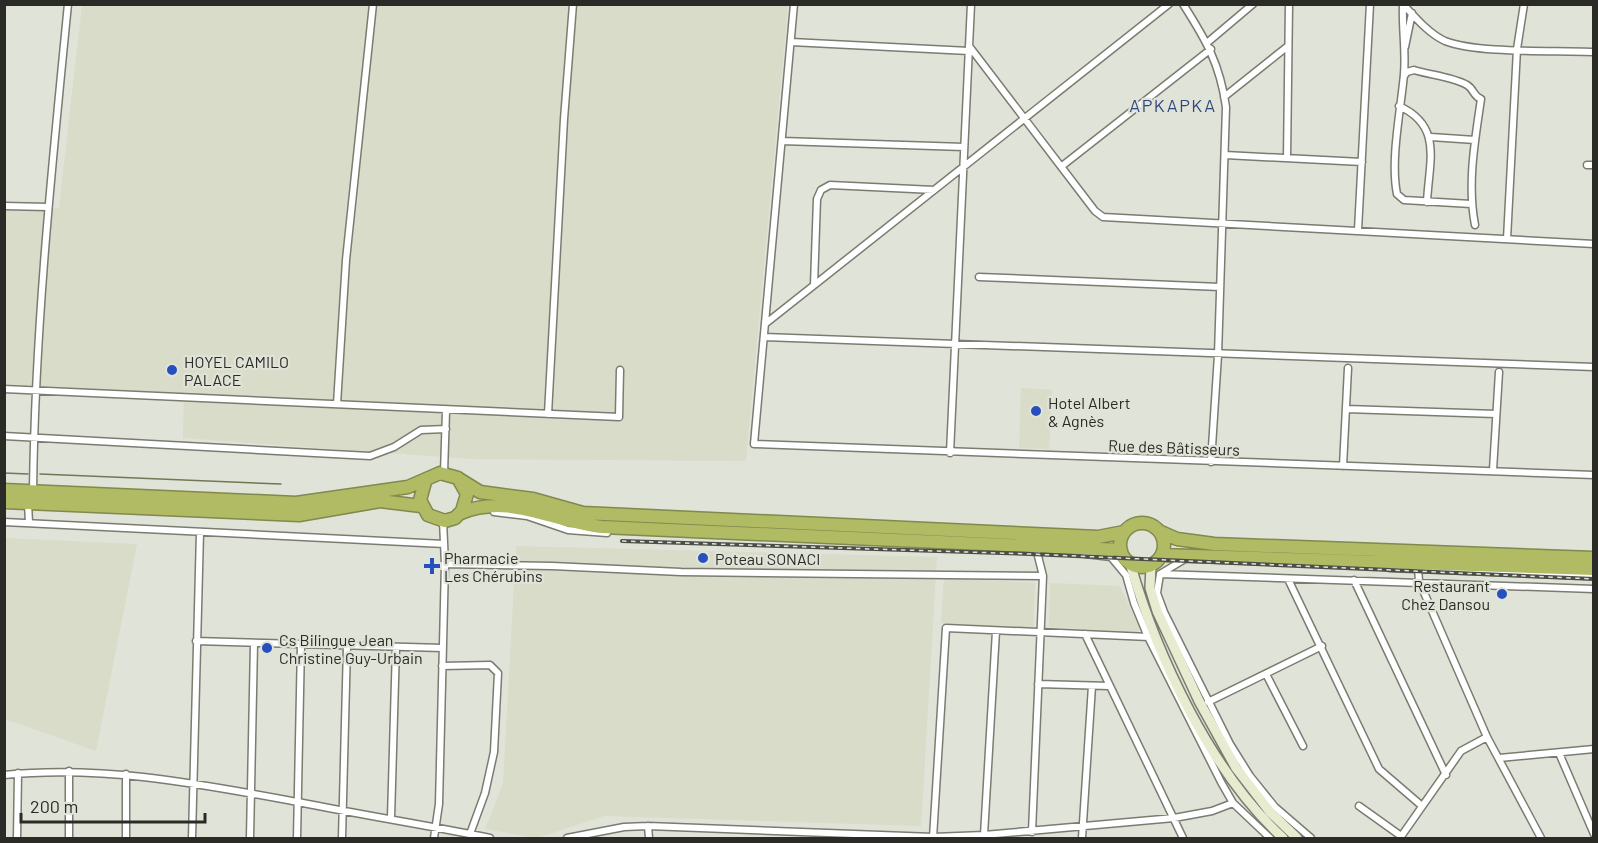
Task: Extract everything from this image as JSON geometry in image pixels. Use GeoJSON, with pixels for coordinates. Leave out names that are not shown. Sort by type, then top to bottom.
{"type":"FeatureCollection","features":[{"type":"Feature","properties":{"kind":"highway"},"geometry":{"type":"LineString","coordinates":[[4,502],[31,497],[296,503],[408,487],[444,473],[480,492],[533,499],[583,513],[1098,537],[1124,532]]}},
{"type":"Feature","properties":{"kind":"highway"},"geometry":{"type":"LineString","coordinates":[[459,479],[465,487],[466,511]]}},
{"type":"Feature","properties":{"kind":"highway"},"geometry":{"type":"LineString","coordinates":[[425,482],[420,491],[421,506],[430,516],[443,520],[455,518],[466,511],[492,505],[511,506],[576,524],[602,527],[1121,550]]}},
{"type":"Feature","properties":{"kind":"highway"},"geometry":{"type":"LineString","coordinates":[[4,490],[31,497],[289,515],[314,514],[380,501],[421,506]]}},
{"type":"Feature","properties":{"kind":"highway"},"geometry":{"type":"LineString","coordinates":[[1161,532],[1164,541],[1162,555],[1152,565],[1138,566],[1130,563],[1121,550],[1120,541],[1124,532],[1131,525],[1140,522],[1154,526],[1177,539],[1214,544],[1593,558]]}},
{"type":"Feature","properties":{"kind":"highway"},"geometry":{"type":"LineString","coordinates":[[1162,555],[1418,566],[1593,569]]}},
{"type":"Feature","properties":{"kind":"street"},"geometry":{"type":"LineString","coordinates":[[29,523],[35,390],[48,207],[68,4]]}},
{"type":"Feature","properties":{"kind":"street"},"geometry":{"type":"LineString","coordinates":[[338,404],[346,260],[374,4]]}},
{"type":"Feature","properties":{"kind":"street"},"geometry":{"type":"LineString","coordinates":[[548,414],[563,130],[573,4]]}},
{"type":"Feature","properties":{"kind":"street"},"geometry":{"type":"LineString","coordinates":[[794,4],[764,337],[1218,356],[1593,367]]}},
{"type":"Feature","properties":{"kind":"street"},"geometry":{"type":"LineString","coordinates":[[950,453],[971,4]]}},
{"type":"Feature","properties":{"kind":"street"},"geometry":{"type":"LineString","coordinates":[[765,324],[1169,4]]}},
{"type":"Feature","properties":{"kind":"street"},"geometry":{"type":"LineString","coordinates":[[1183,4],[1209,46],[1220,74],[1224,97],[1218,356],[1212,462]]}},
{"type":"Feature","properties":{"kind":"street"},"geometry":{"type":"LineString","coordinates":[[1062,166],[1209,46],[1253,4]]}},
{"type":"Feature","properties":{"kind":"street"},"geometry":{"type":"LineString","coordinates":[[1287,158],[1289,4]]}},
{"type":"Feature","properties":{"kind":"street"},"geometry":{"type":"LineString","coordinates":[[1358,230],[1370,4]]}},
{"type":"Feature","properties":{"kind":"street"},"geometry":{"type":"LineString","coordinates":[[1507,239],[1516,49],[1524,4]]}},
{"type":"Feature","properties":{"kind":"street"},"geometry":{"type":"LineString","coordinates":[[1403,5],[1445,41],[1482,48],[1593,52]]}},
{"type":"Feature","properties":{"kind":"street"},"geometry":{"type":"LineString","coordinates":[[1403,5],[1402,35],[1405,47]]}},
{"type":"Feature","properties":{"kind":"street"},"geometry":{"type":"LineString","coordinates":[[1412,13],[1405,47],[1404,76],[1399,106],[1397,194],[1404,200],[1471,204]]}},
{"type":"Feature","properties":{"kind":"street"},"geometry":{"type":"LineString","coordinates":[[791,42],[969,48],[1095,211],[1103,217],[1593,244]]}},
{"type":"Feature","properties":{"kind":"street"},"geometry":{"type":"LineString","coordinates":[[1224,97],[1288,46]]}},
{"type":"Feature","properties":{"kind":"street"},"geometry":{"type":"LineString","coordinates":[[1404,76],[1407,72],[1414,70],[1468,86],[1476,97],[1481,99],[1475,141],[1471,204],[1475,225]]}},
{"type":"Feature","properties":{"kind":"street"},"geometry":{"type":"LineString","coordinates":[[1399,106],[1423,121],[1431,137],[1427,202]]}},
{"type":"Feature","properties":{"kind":"street"},"geometry":{"type":"LineString","coordinates":[[1431,137],[1475,141]]}},
{"type":"Feature","properties":{"kind":"street"},"geometry":{"type":"LineString","coordinates":[[782,141],[964,147]]}},
{"type":"Feature","properties":{"kind":"street"},"geometry":{"type":"LineString","coordinates":[[1224,155],[1362,162]]}},
{"type":"Feature","properties":{"kind":"street"},"geometry":{"type":"LineString","coordinates":[[814,285],[817,199],[821,190],[831,186],[934,190]]}},
{"type":"Feature","properties":{"kind":"street"},"geometry":{"type":"LineString","coordinates":[[4,206],[48,207]]}},
{"type":"Feature","properties":{"kind":"street"},"geometry":{"type":"LineString","coordinates":[[979,277],[1220,287]]}},
{"type":"Feature","properties":{"kind":"street","name":"Rue des Bâtisseurs"},"geometry":{"type":"LineString","coordinates":[[764,337],[754,444],[1593,475]]}},
{"type":"Feature","properties":{"kind":"street"},"geometry":{"type":"LineString","coordinates":[[1343,466],[1348,368]]}},
{"type":"Feature","properties":{"kind":"street"},"geometry":{"type":"LineString","coordinates":[[4,389],[446,411],[619,417],[620,370]]}},
{"type":"Feature","properties":{"kind":"street"},"geometry":{"type":"LineString","coordinates":[[1493,470],[1499,372]]}},
{"type":"Feature","properties":{"kind":"street"},"geometry":{"type":"LineString","coordinates":[[1346,409],[1496,414]]}},
{"type":"Feature","properties":{"kind":"street"},"geometry":{"type":"LineString","coordinates":[[444,473],[446,411]]}},
{"type":"Feature","properties":{"kind":"street"},"geometry":{"type":"LineString","coordinates":[[4,436],[370,456],[394,447],[421,430],[446,429]]}},
{"type":"Feature","properties":{"kind":"street"},"geometry":{"type":"LineString","coordinates":[[466,511],[527,516],[559,528],[590,532],[1112,557],[1126,575],[1134,603],[1208,743],[1238,791],[1283,838]]}},
{"type":"Feature","properties":{"kind":"street"},"geometry":{"type":"LineString","coordinates":[[434,838],[439,804],[446,564],[443,520]]}},
{"type":"Feature","properties":{"kind":"street"},"geometry":{"type":"LineString","coordinates":[[4,522],[444,544]]}},
{"type":"Feature","properties":{"kind":"street"},"geometry":{"type":"LineString","coordinates":[[192,838],[200,532]]}},
{"type":"Feature","properties":{"kind":"street"},"geometry":{"type":"LineString","coordinates":[[1032,832],[1043,576],[1037,552]]}},
{"type":"Feature","properties":{"kind":"street"},"geometry":{"type":"LineString","coordinates":[[1311,838],[1275,807],[1250,776],[1208,702],[1157,593],[1160,574],[1178,561],[1191,558],[1418,566],[1593,576]]}},
{"type":"Feature","properties":{"kind":"street"},"geometry":{"type":"LineString","coordinates":[[1130,563],[1152,637],[1203,749],[1233,803],[1270,838]]}},
{"type":"Feature","properties":{"kind":"street"},"geometry":{"type":"LineString","coordinates":[[446,564],[681,572],[1043,576]]}},
{"type":"Feature","properties":{"kind":"street"},"geometry":{"type":"LineString","coordinates":[[1152,565],[1150,588],[1157,611],[1198,701],[1242,777],[1270,812],[1297,838]]}},
{"type":"Feature","properties":{"kind":"street"},"geometry":{"type":"LineString","coordinates":[[1418,566],[1419,581],[1487,737],[1541,838]]}},
{"type":"Feature","properties":{"kind":"street"},"geometry":{"type":"LineString","coordinates":[[1160,574],[1419,581],[1593,590]]}},
{"type":"Feature","properties":{"kind":"street"},"geometry":{"type":"LineString","coordinates":[[1288,579],[1379,769],[1422,806]]}},
{"type":"Feature","properties":{"kind":"street"},"geometry":{"type":"LineString","coordinates":[[1354,580],[1446,775]]}},
{"type":"Feature","properties":{"kind":"street"},"geometry":{"type":"LineString","coordinates":[[933,838],[946,628],[1152,637]]}},
{"type":"Feature","properties":{"kind":"street"},"geometry":{"type":"LineString","coordinates":[[984,835],[996,631]]}},
{"type":"Feature","properties":{"kind":"street"},"geometry":{"type":"LineString","coordinates":[[1084,634],[1183,838]]}},
{"type":"Feature","properties":{"kind":"street"},"geometry":{"type":"LineString","coordinates":[[196,642],[443,648]]}},
{"type":"Feature","properties":{"kind":"street"},"geometry":{"type":"LineString","coordinates":[[250,838],[254,643]]}},
{"type":"Feature","properties":{"kind":"street"},"geometry":{"type":"LineString","coordinates":[[297,838],[301,644]]}},
{"type":"Feature","properties":{"kind":"street"},"geometry":{"type":"LineString","coordinates":[[342,838],[347,646]]}},
{"type":"Feature","properties":{"kind":"street"},"geometry":{"type":"LineString","coordinates":[[1208,702],[1322,646]]}},
{"type":"Feature","properties":{"kind":"street"},"geometry":{"type":"LineString","coordinates":[[391,818],[396,647]]}},
{"type":"Feature","properties":{"kind":"street"},"geometry":{"type":"LineString","coordinates":[[442,666],[490,665],[498,673],[494,752],[485,793],[470,834]]}},
{"type":"Feature","properties":{"kind":"street"},"geometry":{"type":"LineString","coordinates":[[1266,674],[1303,746]]}},
{"type":"Feature","properties":{"kind":"street"},"geometry":{"type":"LineString","coordinates":[[1038,684],[1109,686]]}},
{"type":"Feature","properties":{"kind":"street"},"geometry":{"type":"LineString","coordinates":[[1082,838],[1092,686]]}},
{"type":"Feature","properties":{"kind":"street"},"geometry":{"type":"LineString","coordinates":[[1359,806],[1401,837],[1461,751],[1487,737]]}},
{"type":"Feature","properties":{"kind":"street"},"geometry":{"type":"LineString","coordinates":[[1499,758],[1593,749]]}},
{"type":"Feature","properties":{"kind":"street"},"geometry":{"type":"LineString","coordinates":[[1558,753],[1593,834]]}},
{"type":"Feature","properties":{"kind":"street"},"geometry":{"type":"LineString","coordinates":[[4,775],[69,771],[126,774],[252,793],[490,838]]}},
{"type":"Feature","properties":{"kind":"street"},"geometry":{"type":"LineString","coordinates":[[69,771],[69,838]]}},
{"type":"Feature","properties":{"kind":"street"},"geometry":{"type":"LineString","coordinates":[[17,838],[18,773]]}},
{"type":"Feature","properties":{"kind":"street"},"geometry":{"type":"LineString","coordinates":[[126,774],[126,838]]}},
{"type":"Feature","properties":{"kind":"street"},"geometry":{"type":"LineString","coordinates":[[567,838],[648,826],[838,836],[933,838],[1032,832],[1174,818],[1212,811],[1233,803]]}},
{"type":"Feature","properties":{"kind":"street"},"geometry":{"type":"LineString","coordinates":[[648,826],[649,838]]}},
{"type":"Feature","properties":{"kind":"street"},"geometry":{"type":"LineString","coordinates":[[735,838],[738,830]]}},
{"type":"Feature","properties":{"kind":"shaded area"},"geometry":{"type":"Polygon","coordinates":[[[82,5],[788,5],[746,461],[473,459],[183,438],[184,393],[5,384],[4,209],[59,208],[82,5]]]}},
{"type":"Feature","properties":{"kind":"shaded area"},"geometry":{"type":"Polygon","coordinates":[[[1021,388],[1052,390],[1049,449],[1019,448],[1021,388]]]}},
{"type":"Feature","properties":{"kind":"shaded area"},"geometry":{"type":"Polygon","coordinates":[[[5,538],[137,544],[96,751],[5,719],[5,538]]]}},
{"type":"Feature","properties":{"kind":"shaded area"},"geometry":{"type":"Polygon","coordinates":[[[516,546],[937,557],[921,826],[604,816],[537,838],[485,829],[503,784],[516,546]]]}},
{"type":"Feature","properties":{"kind":"shaded area"},"geometry":{"type":"Polygon","coordinates":[[[944,577],[1035,583],[1033,628],[941,623],[944,577]]]}},
{"type":"Feature","properties":{"kind":"shaded area"},"geometry":{"type":"Polygon","coordinates":[[[1050,583],[1120,586],[1140,629],[1137,632],[1049,627],[1050,583]]]}},
{"type":"Feature","properties":{"kind":"waterway"},"geometry":{"type":"LineString","coordinates":[[4,473],[28,474]]}},
{"type":"Feature","properties":{"kind":"waterway"},"geometry":{"type":"LineString","coordinates":[[40,474],[281,484]]}},
{"type":"Feature","properties":{"kind":"railway"},"geometry":{"type":"LineString","coordinates":[[622,541],[1030,554],[1594,579]]}},
{"type":"Feature","properties":{"kind":"place","name":"HOYEL CAMILO PALACE"},"geometry":{"type":"Point","coordinates":[172,370]}},
{"type":"Feature","properties":{"kind":"place","name":"Hotel Albert & Agnès"},"geometry":{"type":"Point","coordinates":[1036,411]}},
{"type":"Feature","properties":{"kind":"place","name":"Poteau SONACI"},"geometry":{"type":"Point","coordinates":[703,558]}},
{"type":"Feature","properties":{"kind":"place","name":"Pharmacie Les Chérubins"},"geometry":{"type":"Point","coordinates":[432,566]}},
{"type":"Feature","properties":{"kind":"place","name":"Restaurant Chez Dansou"},"geometry":{"type":"Point","coordinates":[1502,594]}},
{"type":"Feature","properties":{"kind":"place","name":"Cs Bilingue Jean Christine Guy-Urbain"},"geometry":{"type":"Point","coordinates":[267,648]}},
{"type":"Feature","properties":{"kind":"district","name":"APKAPKA"},"geometry":{"type":"Point","coordinates":[1173,105]}}]}
